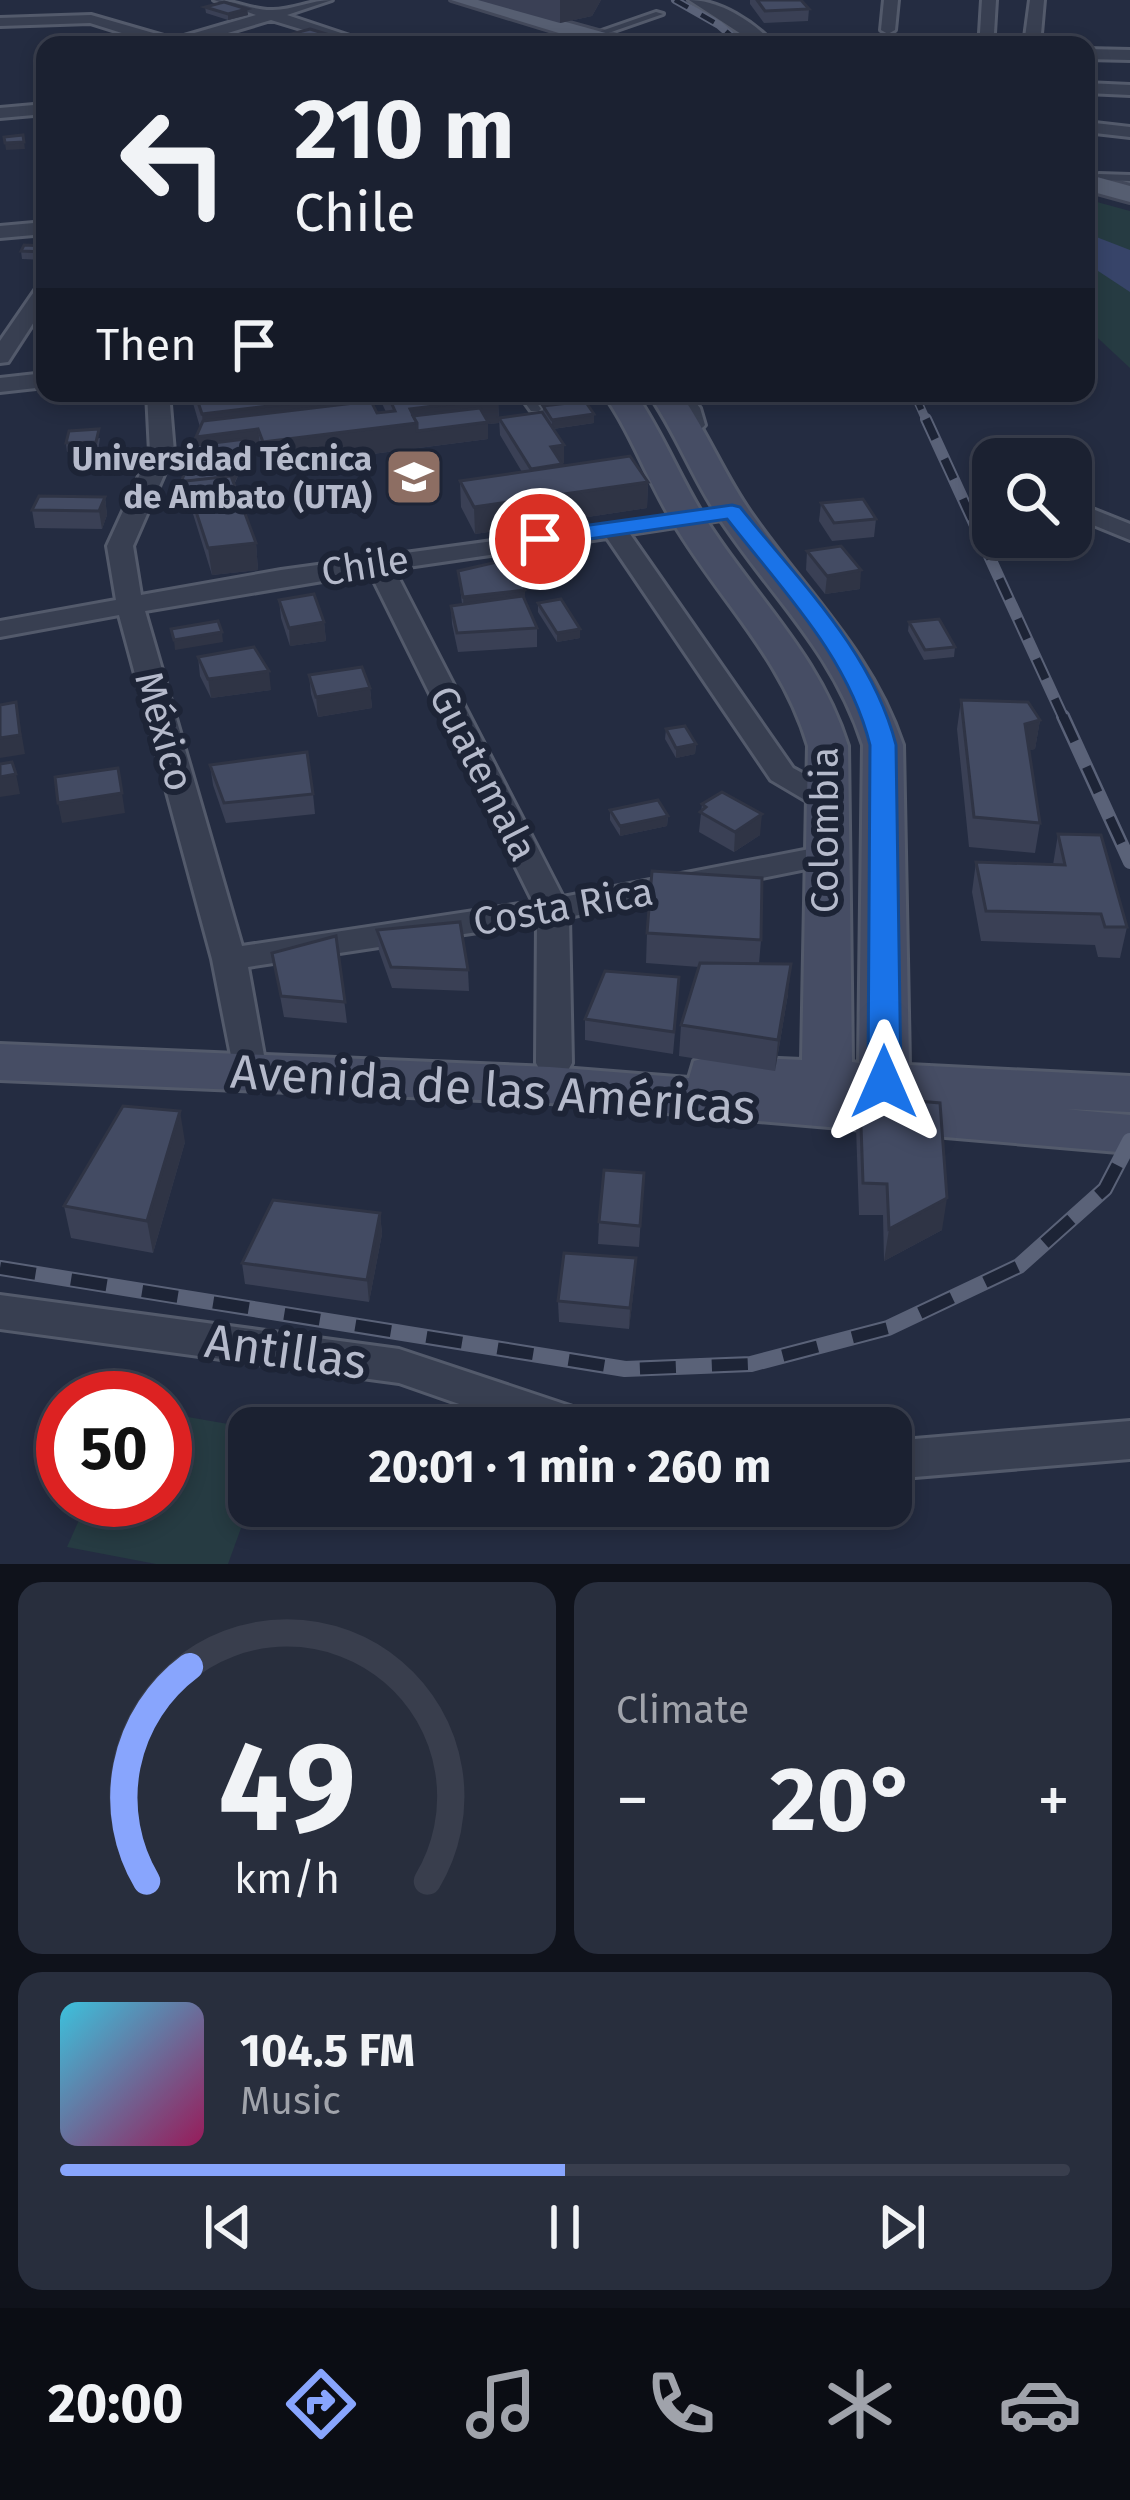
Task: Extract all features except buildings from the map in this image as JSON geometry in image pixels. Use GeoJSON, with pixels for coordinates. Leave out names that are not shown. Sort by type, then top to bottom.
{"type":"FeatureCollection","features":[{"type":"Feature","properties":{"kind":"main road"},"geometry":{"type":"LineString","coordinates":[[455,3],[558,36]]}},
{"type":"Feature","properties":{"kind":"main road"},"geometry":{"type":"LineString","coordinates":[[1095,187],[1130,198]]}},
{"type":"Feature","properties":{"kind":"main road","name":"Colombia"},"geometry":{"type":"LineString","coordinates":[[625,402],[650,438],[689,520],[805,675],[828,746],[827,1096]]}},
{"type":"Feature","properties":{"kind":"main road","name":"Colombia"},"geometry":{"type":"LineString","coordinates":[[671,402],[691,429],[732,512],[854,666],[873,706],[883,745],[884,1098]]}},
{"type":"Feature","properties":{"kind":"main road","name":"Avenida de las Américas"},"geometry":{"type":"LineString","coordinates":[[0,1033],[550,1085],[1015,1107],[1130,1134]]}},
{"type":"Feature","properties":{"kind":"main road","name":"Avenida de las Américas"},"geometry":{"type":"LineString","coordinates":[[0,1062],[554,1063],[827,1096]]}},
{"type":"Feature","properties":{"kind":"main road","name":"Avenida de las Américas"},"geometry":{"type":"LineString","coordinates":[[1015,1107],[1130,1094]]}},
{"type":"Feature","properties":{"kind":"street"},"geometry":{"type":"LineString","coordinates":[[221,0],[341,36]]}},
{"type":"Feature","properties":{"kind":"street"},"geometry":{"type":"LineString","coordinates":[[202,36],[326,0]]}},
{"type":"Feature","properties":{"kind":"street"},"geometry":{"type":"LineString","coordinates":[[697,0],[757,36]]}},
{"type":"Feature","properties":{"kind":"street"},"geometry":{"type":"LineString","coordinates":[[888,30],[891,0]]}},
{"type":"Feature","properties":{"kind":"street"},"geometry":{"type":"LineString","coordinates":[[987,33],[989,0]]}},
{"type":"Feature","properties":{"kind":"street"},"geometry":{"type":"LineString","coordinates":[[1033,36],[1037,0]]}},
{"type":"Feature","properties":{"kind":"street"},"geometry":{"type":"LineString","coordinates":[[48,19],[52,36]]}},
{"type":"Feature","properties":{"kind":"street"},"geometry":{"type":"LineString","coordinates":[[0,22],[115,23],[152,36]]}},
{"type":"Feature","properties":{"kind":"street"},"geometry":{"type":"LineString","coordinates":[[1095,54],[1130,55]]}},
{"type":"Feature","properties":{"kind":"street"},"geometry":{"type":"LineString","coordinates":[[1095,88],[1130,90]]}},
{"type":"Feature","properties":{"kind":"street"},"geometry":{"type":"LineString","coordinates":[[0,113],[36,110]]}},
{"type":"Feature","properties":{"kind":"street"},"geometry":{"type":"LineString","coordinates":[[1095,128],[1130,132]]}},
{"type":"Feature","properties":{"kind":"street"},"geometry":{"type":"LineString","coordinates":[[0,232],[36,229]]}},
{"type":"Feature","properties":{"kind":"street"},"geometry":{"type":"LineString","coordinates":[[0,357],[36,303]]}},
{"type":"Feature","properties":{"kind":"street"},"geometry":{"type":"LineString","coordinates":[[0,386],[36,381]]}},
{"type":"Feature","properties":{"kind":"street","name":"México"},"geometry":{"type":"LineString","coordinates":[[159,402],[162,452],[120,546],[130,606],[229,959],[248,1059]]}},
{"type":"Feature","properties":{"kind":"street","name":"Chile"},"geometry":{"type":"LineString","coordinates":[[0,629],[379,564],[732,512]]}},
{"type":"Feature","properties":{"kind":"street"},"geometry":{"type":"LineString","coordinates":[[1092,516],[1130,533]]}},
{"type":"Feature","properties":{"kind":"street"},"geometry":{"type":"LineString","coordinates":[[614,530],[782,774],[826,800]]}},
{"type":"Feature","properties":{"kind":"street","name":"Guatemala"},"geometry":{"type":"LineString","coordinates":[[379,564],[553,910],[554,1063]]}},
{"type":"Feature","properties":{"kind":"street","name":"Costa Rica"},"geometry":{"type":"LineString","coordinates":[[229,959],[553,910],[825,856]]}},
{"type":"Feature","properties":{"kind":"street","name":"Antillas"},"geometry":{"type":"LineString","coordinates":[[0,1312],[399,1366],[520,1407]]}},
{"type":"Feature","properties":{"kind":"street"},"geometry":{"type":"LineString","coordinates":[[912,1458],[1130,1440]]}},
{"type":"Feature","properties":{"kind":"lane"},"geometry":{"type":"LineString","coordinates":[[595,36],[659,14]]}},
{"type":"Feature","properties":{"kind":"lane"},"geometry":{"type":"LineString","coordinates":[[1095,180],[1130,178]]}},
{"type":"Feature","properties":{"kind":"lane"},"geometry":{"type":"LineString","coordinates":[[530,402],[535,410]]}},
{"type":"Feature","properties":{"kind":"lane"},"geometry":{"type":"LineString","coordinates":[[689,402],[698,425],[691,429]]}},
{"type":"Feature","properties":{"kind":"shaded area"},"geometry":{"type":"Polygon","coordinates":[[[1095,201],[1130,211],[1130,368],[1095,335],[1095,201]]]}},
{"type":"Feature","properties":{"kind":"shaded area"},"geometry":{"type":"Polygon","coordinates":[[[192,1418],[228,1424],[228,1527],[241,1527],[228,1564],[156,1564],[67,1547],[76,1527],[192,1527],[192,1418]]]}},
{"type":"Feature","properties":{"kind":"water"},"geometry":{"type":"Polygon","coordinates":[[[1095,236],[1130,250],[1130,292],[1095,269],[1095,236]]]}},
{"type":"Feature","properties":{"kind":"railway"},"geometry":{"type":"LineString","coordinates":[[675,0],[732,36]]}},
{"type":"Feature","properties":{"kind":"railway"},"geometry":{"type":"LineString","coordinates":[[918,402],[927,422]]}},
{"type":"Feature","properties":{"kind":"railway"},"geometry":{"type":"LineString","coordinates":[[926,419],[1064,719]]}},
{"type":"Feature","properties":{"kind":"railway"},"geometry":{"type":"LineString","coordinates":[[1063,716],[1130,862]]}},
{"type":"Feature","properties":{"kind":"railway"},"geometry":{"type":"LineString","coordinates":[[0,1268],[625,1369],[751,1364],[888,1328],[1019,1266],[1105,1189],[1130,1141]]}},
{"type":"Feature","properties":{"kind":"place","name":"Universidad Técnica de Ambato (UTA)"},"geometry":{"type":"Point","coordinates":[414,477]}},
{"type":"Feature","properties":{"kind":"route"},"geometry":{"type":"LineString","coordinates":[[540,539],[732,512],[854,666],[873,706],[883,745],[884,1082]]}}]}
